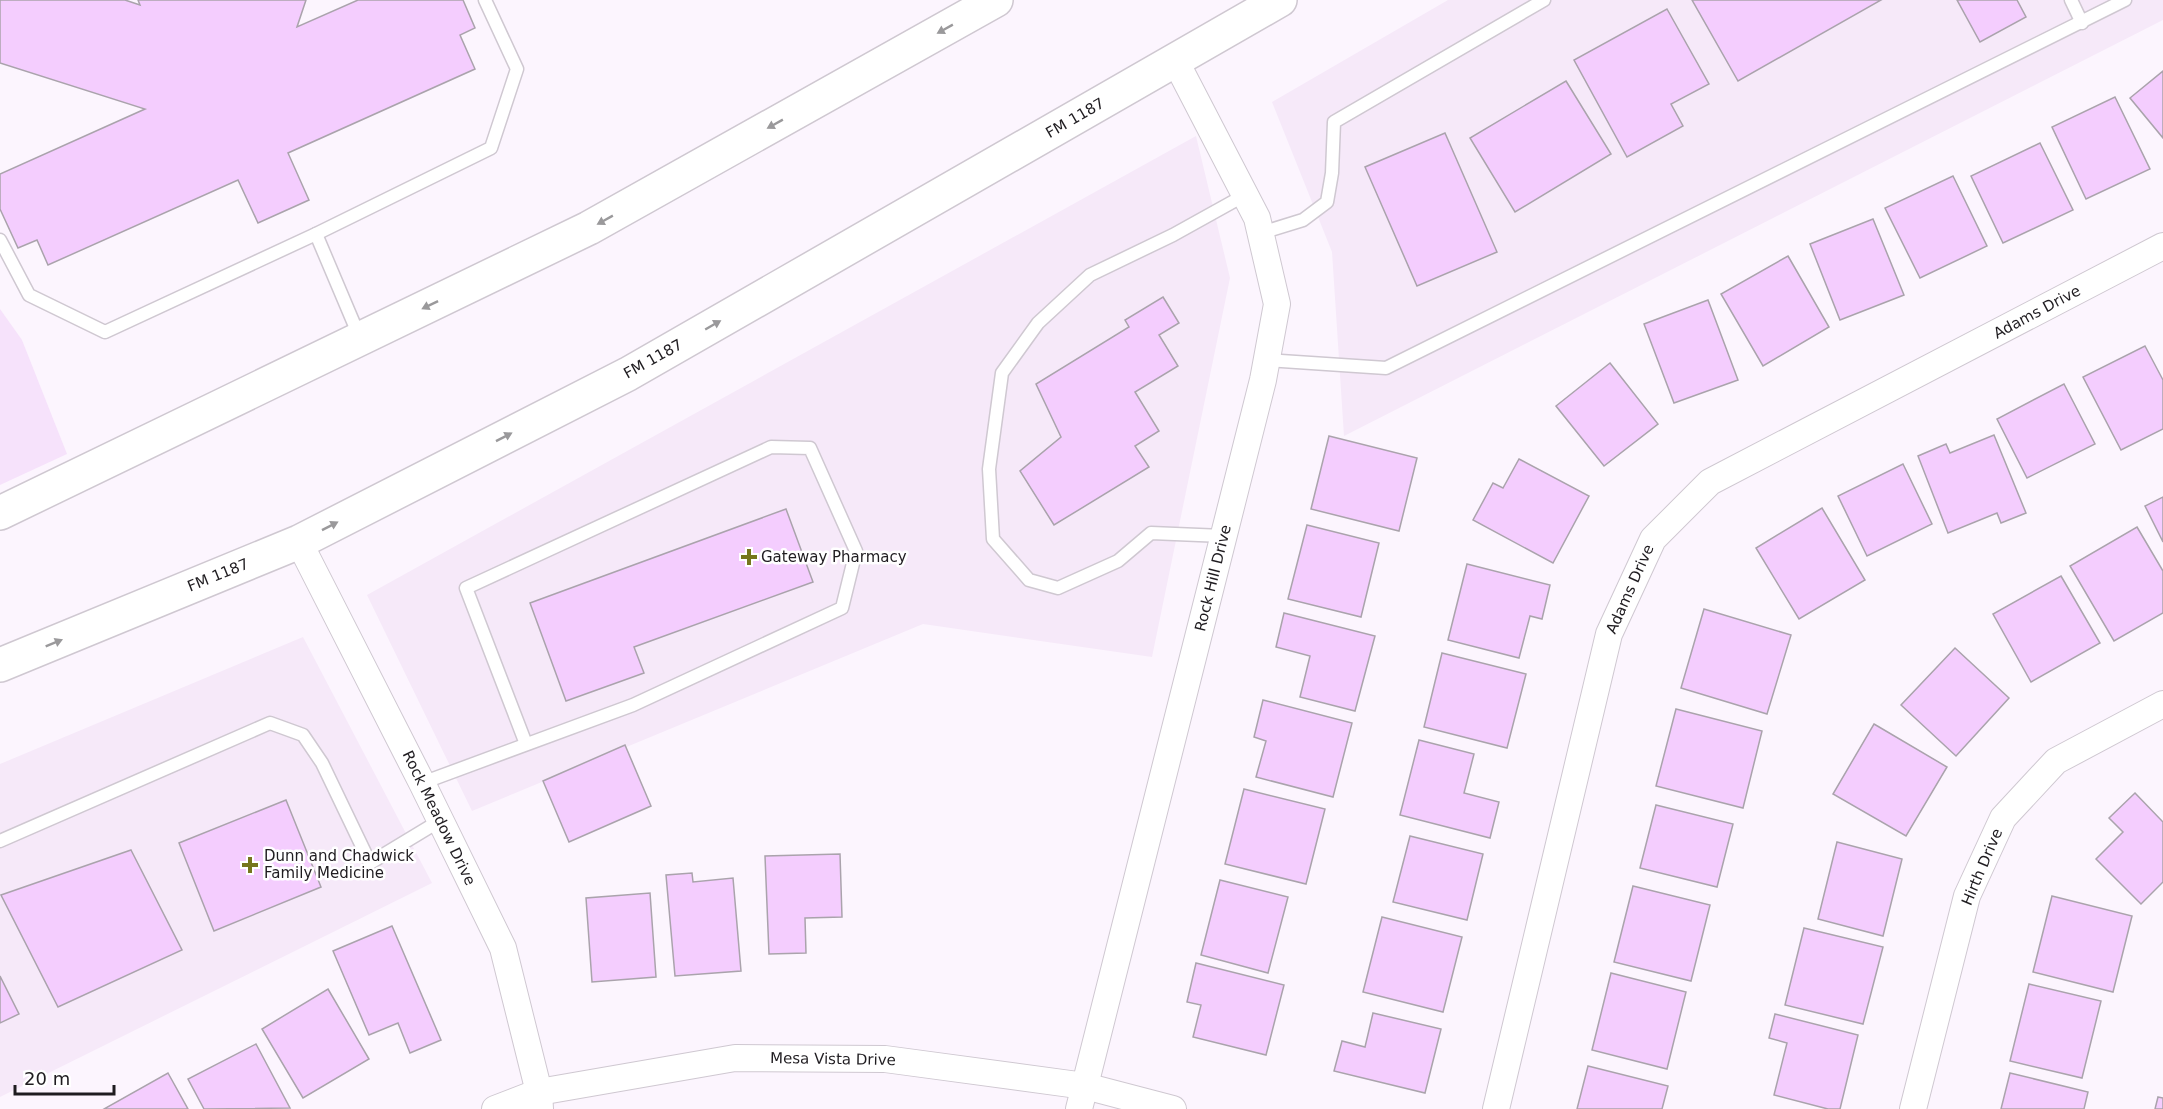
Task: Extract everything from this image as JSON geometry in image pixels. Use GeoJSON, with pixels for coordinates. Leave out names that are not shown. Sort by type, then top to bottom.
{"type":"FeatureCollection","features":[{"type":"Feature","properties":{"kind":"main road"},"geometry":{"type":"LineString","coordinates":[[0,513],[589,228],[996,0]]}},
{"type":"Feature","properties":{"kind":"main road","name":"FM 1187"},"geometry":{"type":"LineString","coordinates":[[0,665],[299,542],[628,374],[1280,0]]}},
{"type":"Feature","properties":{"kind":"street","name":"Rock Hill Drive"},"geometry":{"type":"LineString","coordinates":[[1082,1098],[1223,536],[1266,360],[1277,304],[1257,218],[1175,60]]}},
{"type":"Feature","properties":{"kind":"street","name":"Adams Drive"},"geometry":{"type":"LineString","coordinates":[[1496,1109],[1609,634],[1653,539],[1710,482],[2163,246]]}},
{"type":"Feature","properties":{"kind":"street","name":"Rock Meadow Drive"},"geometry":{"type":"LineString","coordinates":[[299,542],[441,820],[503,948],[540,1100]]}},
{"type":"Feature","properties":{"kind":"street","name":"Hirth Drive"},"geometry":{"type":"LineString","coordinates":[[1913,1109],[1967,896],[2003,818],[2056,761],[2163,704]]}},
{"type":"Feature","properties":{"kind":"street","name":"Mesa Vista Drive"},"geometry":{"type":"LineString","coordinates":[[495,1109],[735,1058],[885,1059],[1082,1098],[1173,1109]]}},
{"type":"Feature","properties":{"kind":"lane"},"geometry":{"type":"LineString","coordinates":[[0,240],[29,295],[105,332],[316,234],[491,148],[517,69],[485,0]]}},
{"type":"Feature","properties":{"kind":"lane"},"geometry":{"type":"LineString","coordinates":[[1261,233],[1302,220],[1327,202],[1332,173],[1334,122],[1544,0]]}},
{"type":"Feature","properties":{"kind":"lane"},"geometry":{"type":"LineString","coordinates":[[2071,0],[2082,22]]}},
{"type":"Feature","properties":{"kind":"lane"},"geometry":{"type":"LineString","coordinates":[[1266,360],[1386,368],[2125,0]]}},
{"type":"Feature","properties":{"kind":"lane"},"geometry":{"type":"LineString","coordinates":[[1223,536],[1151,533],[1118,561],[1058,588],[1029,580],[993,539],[989,469],[1002,373],[1038,323],[1090,274],[1173,235],[1245,195]]}},
{"type":"Feature","properties":{"kind":"lane"},"geometry":{"type":"LineString","coordinates":[[316,234],[360,339]]}},
{"type":"Feature","properties":{"kind":"lane"},"geometry":{"type":"LineString","coordinates":[[422,783],[633,705],[842,608],[856,551],[810,448],[771,447],[466,588],[526,744]]}},
{"type":"Feature","properties":{"kind":"lane"},"geometry":{"type":"LineString","coordinates":[[0,841],[270,723],[303,735],[322,763],[370,863],[441,820]]}},
{"type":"Feature","properties":{"kind":"shaded area"},"geometry":{"type":"Polygon","coordinates":[[[1448,0],[2163,0],[2163,20],[1344,436],[1332,252],[1272,102],[1448,0]]]}},
{"type":"Feature","properties":{"kind":"shaded area"},"geometry":{"type":"Polygon","coordinates":[[[1196,136],[1230,278],[1152,657],[923,624],[472,811],[367,595],[1196,136]]]}},
{"type":"Feature","properties":{"kind":"shaded area"},"geometry":{"type":"Polygon","coordinates":[[[0,309],[22,340],[67,454],[0,485],[0,309]]]}},
{"type":"Feature","properties":{"kind":"shaded area"},"geometry":{"type":"Polygon","coordinates":[[[303,637],[432,883],[0,1097],[0,764],[303,637]]]}},
{"type":"Feature","properties":{"kind":"building"},"geometry":{"type":"Polygon","coordinates":[[[0,0],[125,0],[140,5],[138,0],[306,0],[297,27],[358,0],[463,0],[475,28],[460,35],[475,69],[288,153],[309,200],[258,223],[238,180],[48,265],[37,240],[18,248],[0,209],[0,174],[145,109],[0,63],[0,0]]]}},
{"type":"Feature","properties":{"kind":"building"},"geometry":{"type":"Polygon","coordinates":[[[1692,0],[1881,0],[1738,81],[1692,0]]]}},
{"type":"Feature","properties":{"kind":"building"},"geometry":{"type":"Polygon","coordinates":[[[1957,0],[2017,0],[2026,17],[1980,42],[1957,0]]]}},
{"type":"Feature","properties":{"kind":"building"},"geometry":{"type":"Polygon","coordinates":[[[1667,9],[1709,84],[1671,104],[1683,126],[1627,157],[1574,60],[1667,9]]]}},
{"type":"Feature","properties":{"kind":"building"},"geometry":{"type":"Polygon","coordinates":[[[2163,71],[2163,138],[2130,98],[2163,71]]]}},
{"type":"Feature","properties":{"kind":"building"},"geometry":{"type":"Polygon","coordinates":[[[1566,81],[1611,154],[1515,212],[1470,138],[1566,81]]]}},
{"type":"Feature","properties":{"kind":"building"},"geometry":{"type":"Polygon","coordinates":[[[2115,97],[2150,169],[2086,199],[2052,127],[2115,97]]]}},
{"type":"Feature","properties":{"kind":"building"},"geometry":{"type":"Polygon","coordinates":[[[1445,133],[1497,252],[1417,286],[1365,167],[1445,133]]]}},
{"type":"Feature","properties":{"kind":"building"},"geometry":{"type":"Polygon","coordinates":[[[2040,143],[2073,210],[2003,243],[1971,176],[2040,143]]]}},
{"type":"Feature","properties":{"kind":"building"},"geometry":{"type":"Polygon","coordinates":[[[1953,176],[1987,246],[1920,278],[1885,208],[1953,176]]]}},
{"type":"Feature","properties":{"kind":"building"},"geometry":{"type":"Polygon","coordinates":[[[1873,219],[1904,295],[1840,320],[1810,244],[1873,219]]]}},
{"type":"Feature","properties":{"kind":"building"},"geometry":{"type":"Polygon","coordinates":[[[1788,256],[1829,327],[1763,366],[1721,294],[1788,256]]]}},
{"type":"Feature","properties":{"kind":"building"},"geometry":{"type":"Polygon","coordinates":[[[1163,297],[1179,323],[1159,335],[1178,366],[1135,392],[1159,431],[1135,446],[1149,467],[1054,525],[1020,471],[1061,437],[1036,384],[1129,327],[1125,320],[1163,297]]]}},
{"type":"Feature","properties":{"kind":"building"},"geometry":{"type":"Polygon","coordinates":[[[1708,300],[1738,380],[1674,403],[1644,324],[1708,300]]]}},
{"type":"Feature","properties":{"kind":"building"},"geometry":{"type":"Polygon","coordinates":[[[2145,346],[2163,380],[2163,429],[2121,450],[2083,377],[2145,346]]]}},
{"type":"Feature","properties":{"kind":"building"},"geometry":{"type":"Polygon","coordinates":[[[1610,363],[1658,424],[1604,466],[1556,406],[1610,363]]]}},
{"type":"Feature","properties":{"kind":"building"},"geometry":{"type":"Polygon","coordinates":[[[2064,384],[2095,444],[2027,478],[1997,419],[2064,384]]]}},
{"type":"Feature","properties":{"kind":"building"},"geometry":{"type":"Polygon","coordinates":[[[1994,435],[2026,513],[2001,523],[1997,513],[1948,533],[1918,456],[1946,444],[1950,453],[1994,435]]]}},
{"type":"Feature","properties":{"kind":"building"},"geometry":{"type":"Polygon","coordinates":[[[1329,436],[1417,458],[1399,531],[1311,509],[1329,436]]]}},
{"type":"Feature","properties":{"kind":"building"},"geometry":{"type":"Polygon","coordinates":[[[1519,459],[1589,496],[1553,563],[1473,520],[1493,483],[1503,488],[1519,459]]]}},
{"type":"Feature","properties":{"kind":"building"},"geometry":{"type":"Polygon","coordinates":[[[1903,464],[1932,524],[1867,556],[1838,496],[1903,464]]]}},
{"type":"Feature","properties":{"kind":"building"},"geometry":{"type":"Polygon","coordinates":[[[2163,497],[2163,542],[2145,506],[2163,497]]]}},
{"type":"Feature","properties":{"kind":"building"},"geometry":{"type":"Polygon","coordinates":[[[1822,508],[1865,580],[1799,619],[1756,548],[1822,508]]]}},
{"type":"Feature","properties":{"kind":"building"},"geometry":{"type":"Polygon","coordinates":[[[786,509],[813,582],[634,647],[644,673],[566,701],[530,603],[786,509]]]}},
{"type":"Feature","properties":{"kind":"building"},"geometry":{"type":"Polygon","coordinates":[[[1307,525],[1379,543],[1361,617],[1288,599],[1307,525]]]}},
{"type":"Feature","properties":{"kind":"building"},"geometry":{"type":"Polygon","coordinates":[[[2137,527],[2163,571],[2163,613],[2114,641],[2070,566],[2137,527]]]}},
{"type":"Feature","properties":{"kind":"building"},"geometry":{"type":"Polygon","coordinates":[[[1467,564],[1550,585],[1542,619],[1530,616],[1519,658],[1448,640],[1467,564]]]}},
{"type":"Feature","properties":{"kind":"building"},"geometry":{"type":"Polygon","coordinates":[[[2061,576],[2100,643],[2031,682],[1993,614],[2061,576]]]}},
{"type":"Feature","properties":{"kind":"building"},"geometry":{"type":"Polygon","coordinates":[[[1704,609],[1791,635],[1767,714],[1681,688],[1704,609]]]}},
{"type":"Feature","properties":{"kind":"building"},"geometry":{"type":"Polygon","coordinates":[[[1284,613],[1375,636],[1355,711],[1300,697],[1310,656],[1276,647],[1284,613]]]}},
{"type":"Feature","properties":{"kind":"building"},"geometry":{"type":"Polygon","coordinates":[[[1955,648],[2009,698],[1956,756],[1901,705],[1955,648]]]}},
{"type":"Feature","properties":{"kind":"building"},"geometry":{"type":"Polygon","coordinates":[[[1442,653],[1526,674],[1507,748],[1424,727],[1442,653]]]}},
{"type":"Feature","properties":{"kind":"building"},"geometry":{"type":"Polygon","coordinates":[[[1263,700],[1352,723],[1333,797],[1256,777],[1266,741],[1254,737],[1263,700]]]}},
{"type":"Feature","properties":{"kind":"building"},"geometry":{"type":"Polygon","coordinates":[[[1676,709],[1762,731],[1743,808],[1656,786],[1676,709]]]}},
{"type":"Feature","properties":{"kind":"building"},"geometry":{"type":"Polygon","coordinates":[[[1874,724],[1947,767],[1906,836],[1833,794],[1874,724]]]}},
{"type":"Feature","properties":{"kind":"building"},"geometry":{"type":"Polygon","coordinates":[[[1419,740],[1474,754],[1464,793],[1499,802],[1490,838],[1400,815],[1419,740]]]}},
{"type":"Feature","properties":{"kind":"building"},"geometry":{"type":"Polygon","coordinates":[[[625,745],[651,806],[569,842],[543,781],[625,745]]]}},
{"type":"Feature","properties":{"kind":"building"},"geometry":{"type":"Polygon","coordinates":[[[1244,789],[1325,809],[1306,884],[1225,864],[1244,789]]]}},
{"type":"Feature","properties":{"kind":"building"},"geometry":{"type":"Polygon","coordinates":[[[2135,793],[2163,822],[2163,882],[2141,904],[2096,859],[2123,832],[2109,818],[2135,793]]]}},
{"type":"Feature","properties":{"kind":"building","name":"Dunn and Chadwick Family Medicine"},"geometry":{"type":"Polygon","coordinates":[[[286,800],[321,887],[214,931],[179,843],[286,800]]]}},
{"type":"Feature","properties":{"kind":"building"},"geometry":{"type":"Polygon","coordinates":[[[1656,805],[1733,824],[1717,887],[1640,868],[1656,805]]]}},
{"type":"Feature","properties":{"kind":"building"},"geometry":{"type":"Polygon","coordinates":[[[1410,836],[1483,854],[1467,920],[1393,902],[1410,836]]]}},
{"type":"Feature","properties":{"kind":"building"},"geometry":{"type":"Polygon","coordinates":[[[1837,842],[1902,859],[1883,936],[1818,919],[1837,842]]]}},
{"type":"Feature","properties":{"kind":"building"},"geometry":{"type":"Polygon","coordinates":[[[131,850],[182,950],[58,1007],[1,895],[131,850]]]}},
{"type":"Feature","properties":{"kind":"building"},"geometry":{"type":"Polygon","coordinates":[[[840,854],[842,917],[805,918],[806,953],[769,954],[765,856],[840,854]]]}},
{"type":"Feature","properties":{"kind":"building"},"geometry":{"type":"Polygon","coordinates":[[[692,873],[693,882],[733,878],[741,971],[675,976],[666,875],[692,873]]]}},
{"type":"Feature","properties":{"kind":"building"},"geometry":{"type":"Polygon","coordinates":[[[1220,880],[1288,897],[1268,973],[1201,955],[1220,880]]]}},
{"type":"Feature","properties":{"kind":"building"},"geometry":{"type":"Polygon","coordinates":[[[1633,886],[1710,905],[1691,981],[1614,962],[1633,886]]]}},
{"type":"Feature","properties":{"kind":"building"},"geometry":{"type":"Polygon","coordinates":[[[650,893],[656,977],[592,982],[586,898],[650,893]]]}},
{"type":"Feature","properties":{"kind":"building"},"geometry":{"type":"Polygon","coordinates":[[[2052,896],[2132,916],[2113,992],[2033,972],[2052,896]]]}},
{"type":"Feature","properties":{"kind":"building"},"geometry":{"type":"Polygon","coordinates":[[[1382,917],[1462,937],[1443,1012],[1363,992],[1382,917]]]}},
{"type":"Feature","properties":{"kind":"building"},"geometry":{"type":"Polygon","coordinates":[[[392,926],[441,1040],[410,1053],[398,1023],[369,1035],[333,951],[392,926]]]}},
{"type":"Feature","properties":{"kind":"building"},"geometry":{"type":"Polygon","coordinates":[[[1804,928],[1883,947],[1863,1024],[1785,1005],[1804,928]]]}},
{"type":"Feature","properties":{"kind":"building"},"geometry":{"type":"Polygon","coordinates":[[[1196,963],[1284,985],[1266,1055],[1193,1037],[1201,1005],[1187,1002],[1196,963]]]}},
{"type":"Feature","properties":{"kind":"building"},"geometry":{"type":"Polygon","coordinates":[[[1611,973],[1686,992],[1667,1069],[1592,1050],[1611,973]]]}},
{"type":"Feature","properties":{"kind":"building"},"geometry":{"type":"Polygon","coordinates":[[[0,976],[19,1014],[0,1023],[0,976]]]}},
{"type":"Feature","properties":{"kind":"building"},"geometry":{"type":"Polygon","coordinates":[[[2029,984],[2101,1001],[2082,1078],[2010,1061],[2029,984]]]}},
{"type":"Feature","properties":{"kind":"building"},"geometry":{"type":"Polygon","coordinates":[[[328,989],[369,1059],[303,1098],[262,1029],[328,989]]]}},
{"type":"Feature","properties":{"kind":"building"},"geometry":{"type":"Polygon","coordinates":[[[1373,1013],[1441,1029],[1425,1093],[1334,1071],[1342,1041],[1365,1047],[1373,1013]]]}},
{"type":"Feature","properties":{"kind":"building"},"geometry":{"type":"Polygon","coordinates":[[[1775,1014],[1858,1035],[1840,1109],[1828,1109],[1774,1095],[1787,1043],[1769,1038],[1775,1014]]]}},
{"type":"Feature","properties":{"kind":"building"},"geometry":{"type":"Polygon","coordinates":[[[256,1044],[290,1108],[204,1109],[188,1079],[256,1044]]]}},
{"type":"Feature","properties":{"kind":"building"},"geometry":{"type":"Polygon","coordinates":[[[1588,1066],[1668,1086],[1662,1109],[1577,1109],[1588,1066]]]}},
{"type":"Feature","properties":{"kind":"building"},"geometry":{"type":"Polygon","coordinates":[[[168,1073],[188,1109],[104,1109],[168,1073]]]}},
{"type":"Feature","properties":{"kind":"building"},"geometry":{"type":"Polygon","coordinates":[[[2010,1073],[2088,1092],[2084,1109],[2001,1109],[2010,1073]]]}},
{"type":"Feature","properties":{"kind":"building"},"geometry":{"type":"Polygon","coordinates":[[[2158,1097],[2163,1098],[2163,1109],[2155,1109],[2158,1097]]]}},
{"type":"Feature","properties":{"kind":"place","name":"Gateway Pharmacy"},"geometry":{"type":"Point","coordinates":[749,557]}},
{"type":"Feature","properties":{"kind":"place","name":"Dunn and Chadwick Family Medicine"},"geometry":{"type":"Point","coordinates":[250,865]}}]}
